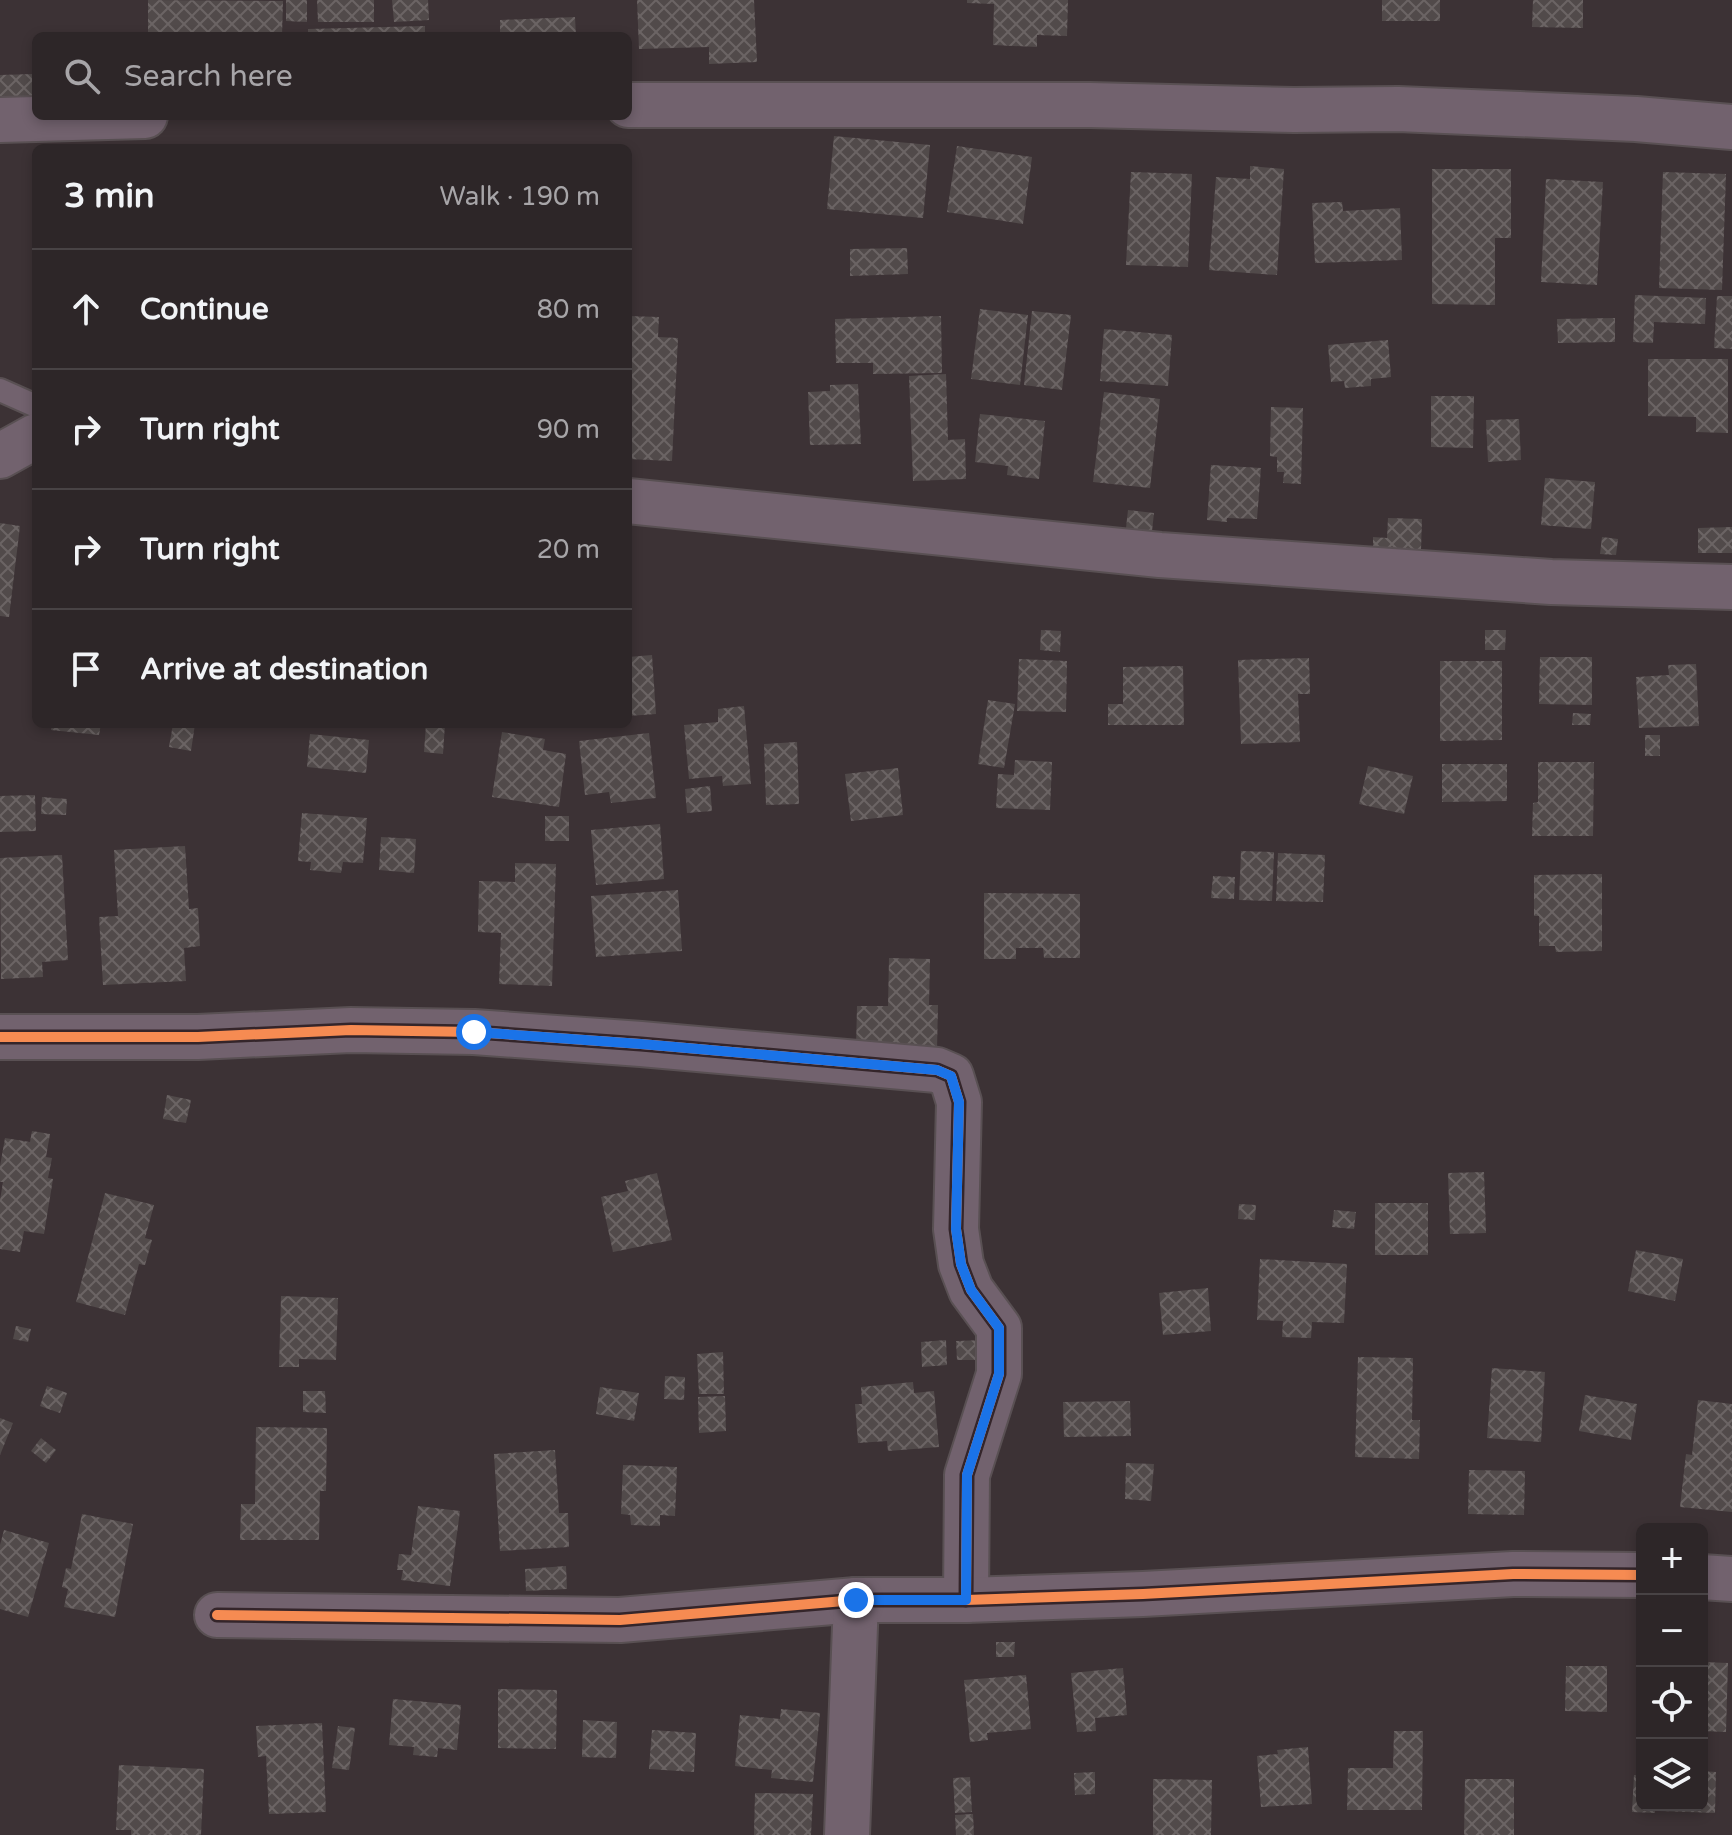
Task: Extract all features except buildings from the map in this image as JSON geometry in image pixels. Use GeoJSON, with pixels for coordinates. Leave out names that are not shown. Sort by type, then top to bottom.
{"type":"FeatureCollection","features":[{"type":"Feature","properties":{"kind":"street"},"geometry":{"type":"LineString","coordinates":[[632,105],[1398,109],[1636,119],[1732,127]]}},
{"type":"Feature","properties":{"kind":"street"},"geometry":{"type":"LineString","coordinates":[[0,120],[32,119]]}},
{"type":"Feature","properties":{"kind":"street"},"geometry":{"type":"LineString","coordinates":[[0,456],[32,438]]}},
{"type":"Feature","properties":{"kind":"street"},"geometry":{"type":"LineString","coordinates":[[632,501],[1160,555],[1551,582],[1732,587]]}},
{"type":"Feature","properties":{"kind":"street"},"geometry":{"type":"LineString","coordinates":[[0,1037],[198,1037],[351,1030],[474,1032],[937,1070],[951,1076],[959,1102],[956,1229],[961,1264],[971,1290],[999,1328],[999,1374],[967,1475],[966,1600]]}},
{"type":"Feature","properties":{"kind":"street"},"geometry":{"type":"LineString","coordinates":[[217,1615],[620,1620],[856,1600],[1143,1594],[1513,1574],[1636,1575]]}},
{"type":"Feature","properties":{"kind":"street"},"geometry":{"type":"LineString","coordinates":[[1708,1577],[1732,1579]]}},
{"type":"Feature","properties":{"kind":"street"},"geometry":{"type":"LineString","coordinates":[[847,1835],[856,1600]]}},
{"type":"Feature","properties":{"kind":"lane"},"geometry":{"type":"LineString","coordinates":[[0,390],[32,404]]}},
{"type":"Feature","properties":{"kind":"cycle path"},"geometry":{"type":"LineString","coordinates":[[0,1037],[198,1037],[351,1030],[474,1032],[937,1070],[951,1076],[959,1102],[956,1229],[961,1264],[971,1290],[999,1328],[999,1374],[967,1475],[966,1600]]}},
{"type":"Feature","properties":{"kind":"cycle path"},"geometry":{"type":"LineString","coordinates":[[217,1615],[620,1620],[856,1600],[1143,1594],[1513,1574],[1636,1575]]}},
{"type":"Feature","properties":{"kind":"route"},"geometry":{"type":"LineString","coordinates":[[474,1032],[937,1070],[951,1076],[959,1102],[956,1229],[961,1264],[971,1290],[999,1328],[999,1374],[967,1475],[966,1600],[856,1600]]}}]}
